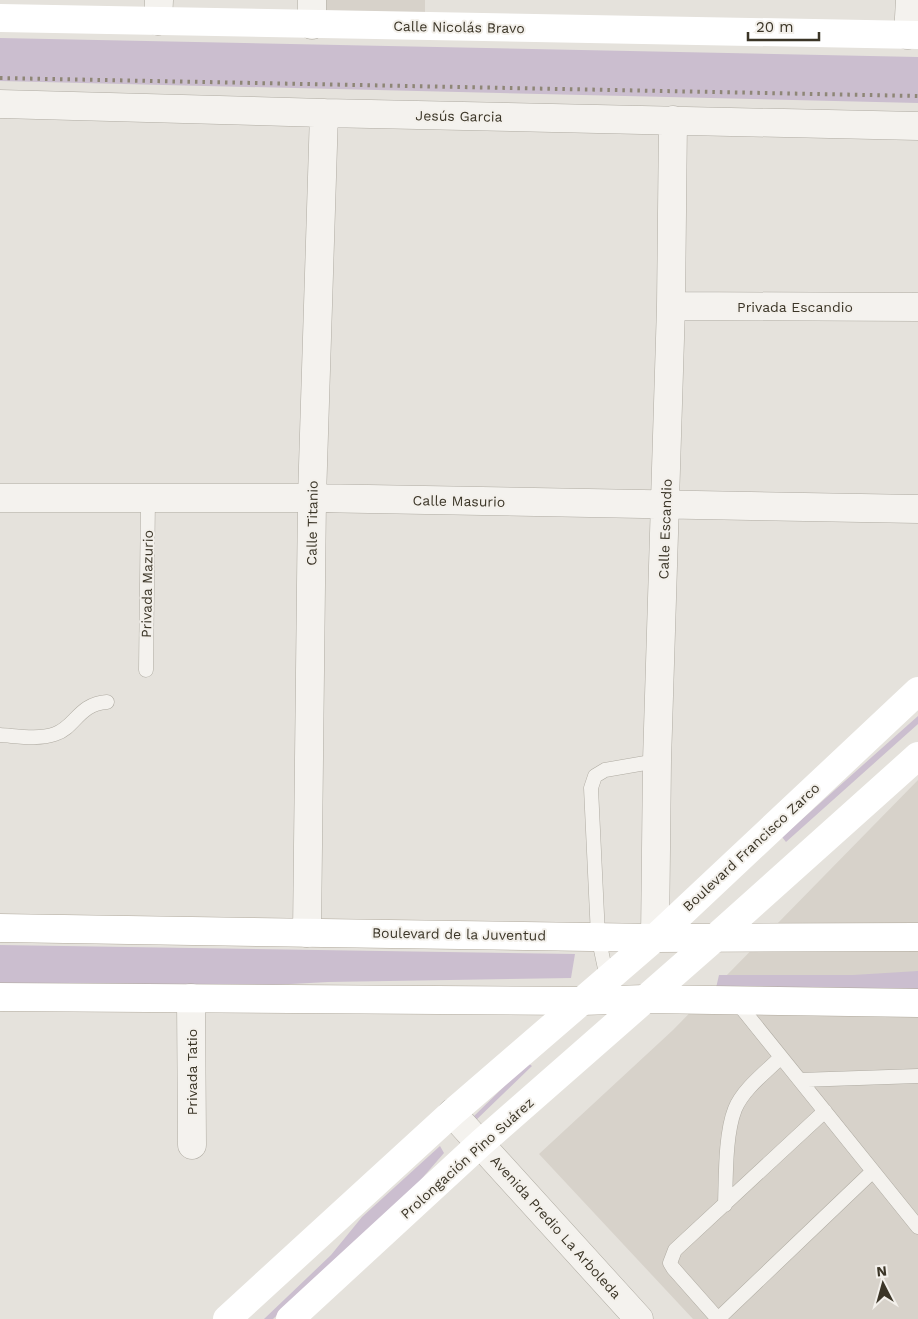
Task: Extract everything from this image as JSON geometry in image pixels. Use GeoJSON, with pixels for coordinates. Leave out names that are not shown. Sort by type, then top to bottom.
{"type":"FeatureCollection","features":[{"type":"Feature","properties":{"kind":"main road","name":"Calle Nicolás Bravo"},"geometry":{"type":"LineString","coordinates":[[8,12],[158,10],[312,12],[913,35]]}},
{"type":"Feature","properties":{"kind":"main road","name":"Boulevard Francisco Zarco"},"geometry":{"type":"LineString","coordinates":[[581,1001],[655,938],[918,691]]}},
{"type":"Feature","properties":{"kind":"main road"},"geometry":{"type":"LineString","coordinates":[[646,999],[918,756]]}},
{"type":"Feature","properties":{"kind":"main road","name":"Boulevard de la Juventud"},"geometry":{"type":"LineString","coordinates":[[0,928],[655,938],[918,936]]}},
{"type":"Feature","properties":{"kind":"main road"},"geometry":{"type":"LineString","coordinates":[[0,997],[581,1001],[646,999],[918,1003]]}},
{"type":"Feature","properties":{"kind":"main road","name":"Prolongación Pino Suárez"},"geometry":{"type":"LineString","coordinates":[[290,1319],[481,1143],[646,999]]}},
{"type":"Feature","properties":{"kind":"main road"},"geometry":{"type":"LineString","coordinates":[[227,1319],[452,1113],[581,1001]]}},
{"type":"Feature","properties":{"kind":"street"},"geometry":{"type":"LineString","coordinates":[[910,0],[913,35]]}},
{"type":"Feature","properties":{"kind":"street","name":"Jesús Garcia"},"geometry":{"type":"LineString","coordinates":[[0,104],[918,126]]}},
{"type":"Feature","properties":{"kind":"street","name":"Calle Titanio"},"geometry":{"type":"LineString","coordinates":[[307,933],[312,498],[324,113]]}},
{"type":"Feature","properties":{"kind":"street","name":"Calle Escandio"},"geometry":{"type":"LineString","coordinates":[[655,938],[671,306],[672,120]]}},
{"type":"Feature","properties":{"kind":"street","name":"Privada Escandio"},"geometry":{"type":"LineString","coordinates":[[671,306],[918,307]]}},
{"type":"Feature","properties":{"kind":"street","name":"Calle Masurio"},"geometry":{"type":"LineString","coordinates":[[0,498],[312,498],[918,509]]}},
{"type":"Feature","properties":{"kind":"street","name":"Privada Tatio"},"geometry":{"type":"LineString","coordinates":[[191,998],[192,1145]]}},
{"type":"Feature","properties":{"kind":"street","name":"Avenida Predio La Arboleda"},"geometry":{"type":"LineString","coordinates":[[452,1113],[639,1319]]}},
{"type":"Feature","properties":{"kind":"lane","name":"Privada Mazurio"},"geometry":{"type":"LineString","coordinates":[[146,670],[148,498]]}},
{"type":"Feature","properties":{"kind":"lane"},"geometry":{"type":"LineString","coordinates":[[0,735],[42,736],[56,734],[69,725],[81,712],[97,703],[107,702]]}},
{"type":"Feature","properties":{"kind":"lane"},"geometry":{"type":"LineString","coordinates":[[608,978],[598,936],[592,781],[600,772],[605,770],[658,761]]}},
{"type":"Feature","properties":{"kind":"lane"},"geometry":{"type":"LineString","coordinates":[[736,1001],[918,1227]]}},
{"type":"Feature","properties":{"kind":"lane"},"geometry":{"type":"LineString","coordinates":[[724,1205],[729,1132],[735,1108],[747,1092],[781,1057]]}},
{"type":"Feature","properties":{"kind":"lane"},"geometry":{"type":"LineString","coordinates":[[800,1080],[918,1076]]}},
{"type":"Feature","properties":{"kind":"lane"},"geometry":{"type":"LineString","coordinates":[[825,1111],[675,1250],[670,1263],[673,1268],[718,1319],[873,1171]]}},
{"type":"Feature","properties":{"kind":"shaded area"},"geometry":{"type":"Polygon","coordinates":[[[324,0],[425,0],[425,17],[324,18],[324,0]]]}},
{"type":"Feature","properties":{"kind":"shaded area"},"geometry":{"type":"Polygon","coordinates":[[[0,38],[918,57],[918,103],[0,81],[0,38]]]}},
{"type":"Feature","properties":{"kind":"shaded area"},"geometry":{"type":"Polygon","coordinates":[[[918,716],[918,724],[786,842],[782,837],[918,716]]]}},
{"type":"Feature","properties":{"kind":"shaded area"},"geometry":{"type":"Polygon","coordinates":[[[918,780],[918,1319],[693,1319],[539,1154],[673,1030],[918,780]]]}},
{"type":"Feature","properties":{"kind":"shaded area"},"geometry":{"type":"Polygon","coordinates":[[[0,945],[575,954],[571,978],[328,982],[163,991],[0,988],[0,945]]]}},
{"type":"Feature","properties":{"kind":"shaded area"},"geometry":{"type":"Polygon","coordinates":[[[918,971],[918,990],[716,988],[719,975],[853,975],[918,971]]]}},
{"type":"Feature","properties":{"kind":"shaded area"},"geometry":{"type":"Polygon","coordinates":[[[528,1063],[532,1066],[473,1123],[471,1119],[528,1063]]]}},
{"type":"Feature","properties":{"kind":"shaded area"},"geometry":{"type":"Polygon","coordinates":[[[440,1146],[444,1153],[418,1183],[273,1319],[264,1319],[331,1255],[362,1217],[440,1146]]]}},
{"type":"Feature","properties":{"kind":"railway"},"geometry":{"type":"LineString","coordinates":[[0,78],[918,96]]}}]}
